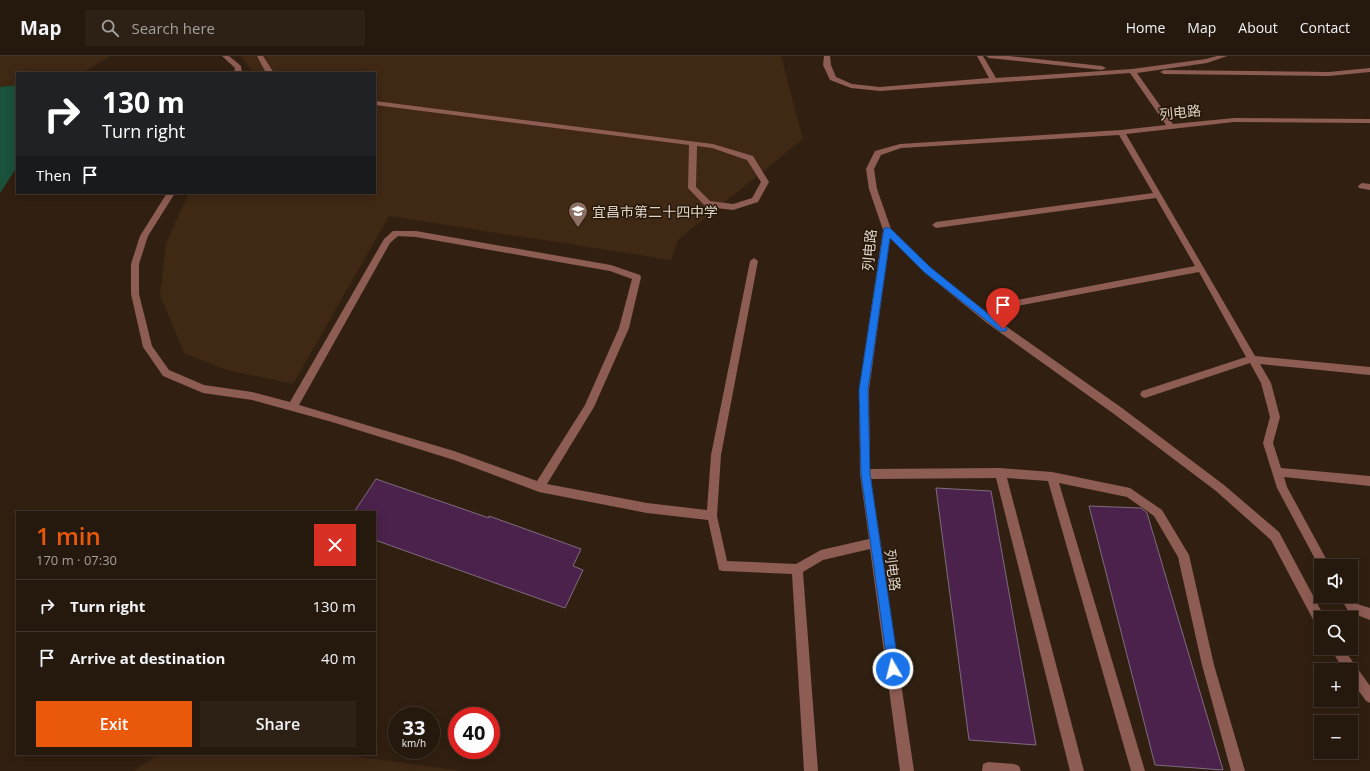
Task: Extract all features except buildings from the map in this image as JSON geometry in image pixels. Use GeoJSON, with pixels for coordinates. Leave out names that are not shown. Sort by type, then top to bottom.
{"type":"FeatureCollection","features":[{"type":"Feature","properties":{"kind":"street"},"geometry":{"type":"LineString","coordinates":[[225,56],[239,67],[238,72]]}},
{"type":"Feature","properties":{"kind":"street"},"geometry":{"type":"LineString","coordinates":[[260,56],[269,72]]}},
{"type":"Feature","properties":{"kind":"street"},"geometry":{"type":"LineString","coordinates":[[827,56],[827,65],[833,78],[851,86],[880,89],[1132,71],[1207,61],[1224,56]]}},
{"type":"Feature","properties":{"kind":"street"},"geometry":{"type":"LineString","coordinates":[[980,56],[994,80]]}},
{"type":"Feature","properties":{"kind":"street"},"geometry":{"type":"LineString","coordinates":[[989,56],[1132,71],[1329,74],[1370,70]]}},
{"type":"Feature","properties":{"kind":"street"},"geometry":{"type":"LineString","coordinates":[[1132,71],[1171,127]]}},
{"type":"Feature","properties":{"kind":"street"},"geometry":{"type":"LineString","coordinates":[[376,103],[712,146],[750,158],[765,182],[756,200],[733,207],[708,204],[692,188],[693,144]]}},
{"type":"Feature","properties":{"kind":"street","name":"列电路"},"geometry":{"type":"LineString","coordinates":[[907,771],[866,474],[864,390],[887,230],[873,189],[870,169],[878,153],[900,146],[1121,132],[1234,120],[1370,121]]}},
{"type":"Feature","properties":{"kind":"street"},"geometry":{"type":"LineString","coordinates":[[1121,132],[1201,268],[1266,383],[1275,417],[1268,442],[1282,488],[1320,559]]}},
{"type":"Feature","properties":{"kind":"street"},"geometry":{"type":"LineString","coordinates":[[170,194],[144,236],[135,264],[134,294],[148,347],[166,374],[203,389],[252,396],[454,456],[539,487],[647,508],[712,516]]}},
{"type":"Feature","properties":{"kind":"street"},"geometry":{"type":"LineString","coordinates":[[936,225],[1158,195]]}},
{"type":"Feature","properties":{"kind":"street"},"geometry":{"type":"LineString","coordinates":[[887,230],[927,270],[984,316],[1118,411],[1214,484],[1275,536],[1315,611]]}},
{"type":"Feature","properties":{"kind":"street"},"geometry":{"type":"LineString","coordinates":[[292,407],[386,241],[396,233],[416,234],[611,268],[637,277],[624,328],[589,407],[539,487]]}},
{"type":"Feature","properties":{"kind":"street"},"geometry":{"type":"LineString","coordinates":[[754,260],[716,454],[712,516],[723,566],[797,569],[821,555],[876,543]]}},
{"type":"Feature","properties":{"kind":"street"},"geometry":{"type":"LineString","coordinates":[[1017,304],[1201,268]]}},
{"type":"Feature","properties":{"kind":"street"},"geometry":{"type":"LineString","coordinates":[[1145,394],[1252,359],[1370,371]]}},
{"type":"Feature","properties":{"kind":"street"},"geometry":{"type":"LineString","coordinates":[[1278,472],[1370,481]]}},
{"type":"Feature","properties":{"kind":"street"},"geometry":{"type":"LineString","coordinates":[[866,474],[1000,473],[1052,477],[1130,492],[1158,513],[1183,555],[1208,665],[1238,771]]}},
{"type":"Feature","properties":{"kind":"street"},"geometry":{"type":"LineString","coordinates":[[1000,473],[1077,771]]}},
{"type":"Feature","properties":{"kind":"street"},"geometry":{"type":"LineString","coordinates":[[1052,477],[1138,771]]}},
{"type":"Feature","properties":{"kind":"street"},"geometry":{"type":"LineString","coordinates":[[797,569],[811,771]]}},
{"type":"Feature","properties":{"kind":"street"},"geometry":{"type":"LineString","coordinates":[[1350,603],[1353,608],[1370,614]]}},
{"type":"Feature","properties":{"kind":"street"},"geometry":{"type":"LineString","coordinates":[[1341,655],[1370,697]]}},
{"type":"Feature","properties":{"kind":"street"},"geometry":{"type":"LineString","coordinates":[[988,769],[1014,771]]}},
{"type":"Feature","properties":{"kind":"shaded area"},"geometry":{"type":"Polygon","coordinates":[[[0,56],[111,56],[84,72],[16,72],[16,85],[0,87],[0,56]]]}},
{"type":"Feature","properties":{"kind":"shaded area","name":"宜昌市第二十四中学"},"geometry":{"type":"Polygon","coordinates":[[[240,56],[781,56],[803,139],[678,240],[671,260],[389,216],[293,384],[227,370],[184,353],[160,295],[166,243],[189,194],[376,194],[376,72],[253,72],[240,56]]]}},
{"type":"Feature","properties":{"kind":"shaded area"},"geometry":{"type":"Polygon","coordinates":[[[158,755],[347,755],[462,771],[134,771],[158,755]]]}},
{"type":"Feature","properties":{"kind":"green space"},"geometry":{"type":"Polygon","coordinates":[[[16,85],[16,169],[0,193],[0,87],[16,85]]]}},
{"type":"Feature","properties":{"kind":"place","name":"宜昌市第二十四中学"},"geometry":{"type":"Point","coordinates":[578,228]}},
{"type":"Feature","properties":{"kind":"route"},"geometry":{"type":"LineString","coordinates":[[893,669],[866,474],[864,390],[887,230],[927,270],[1003,329]]}}]}
